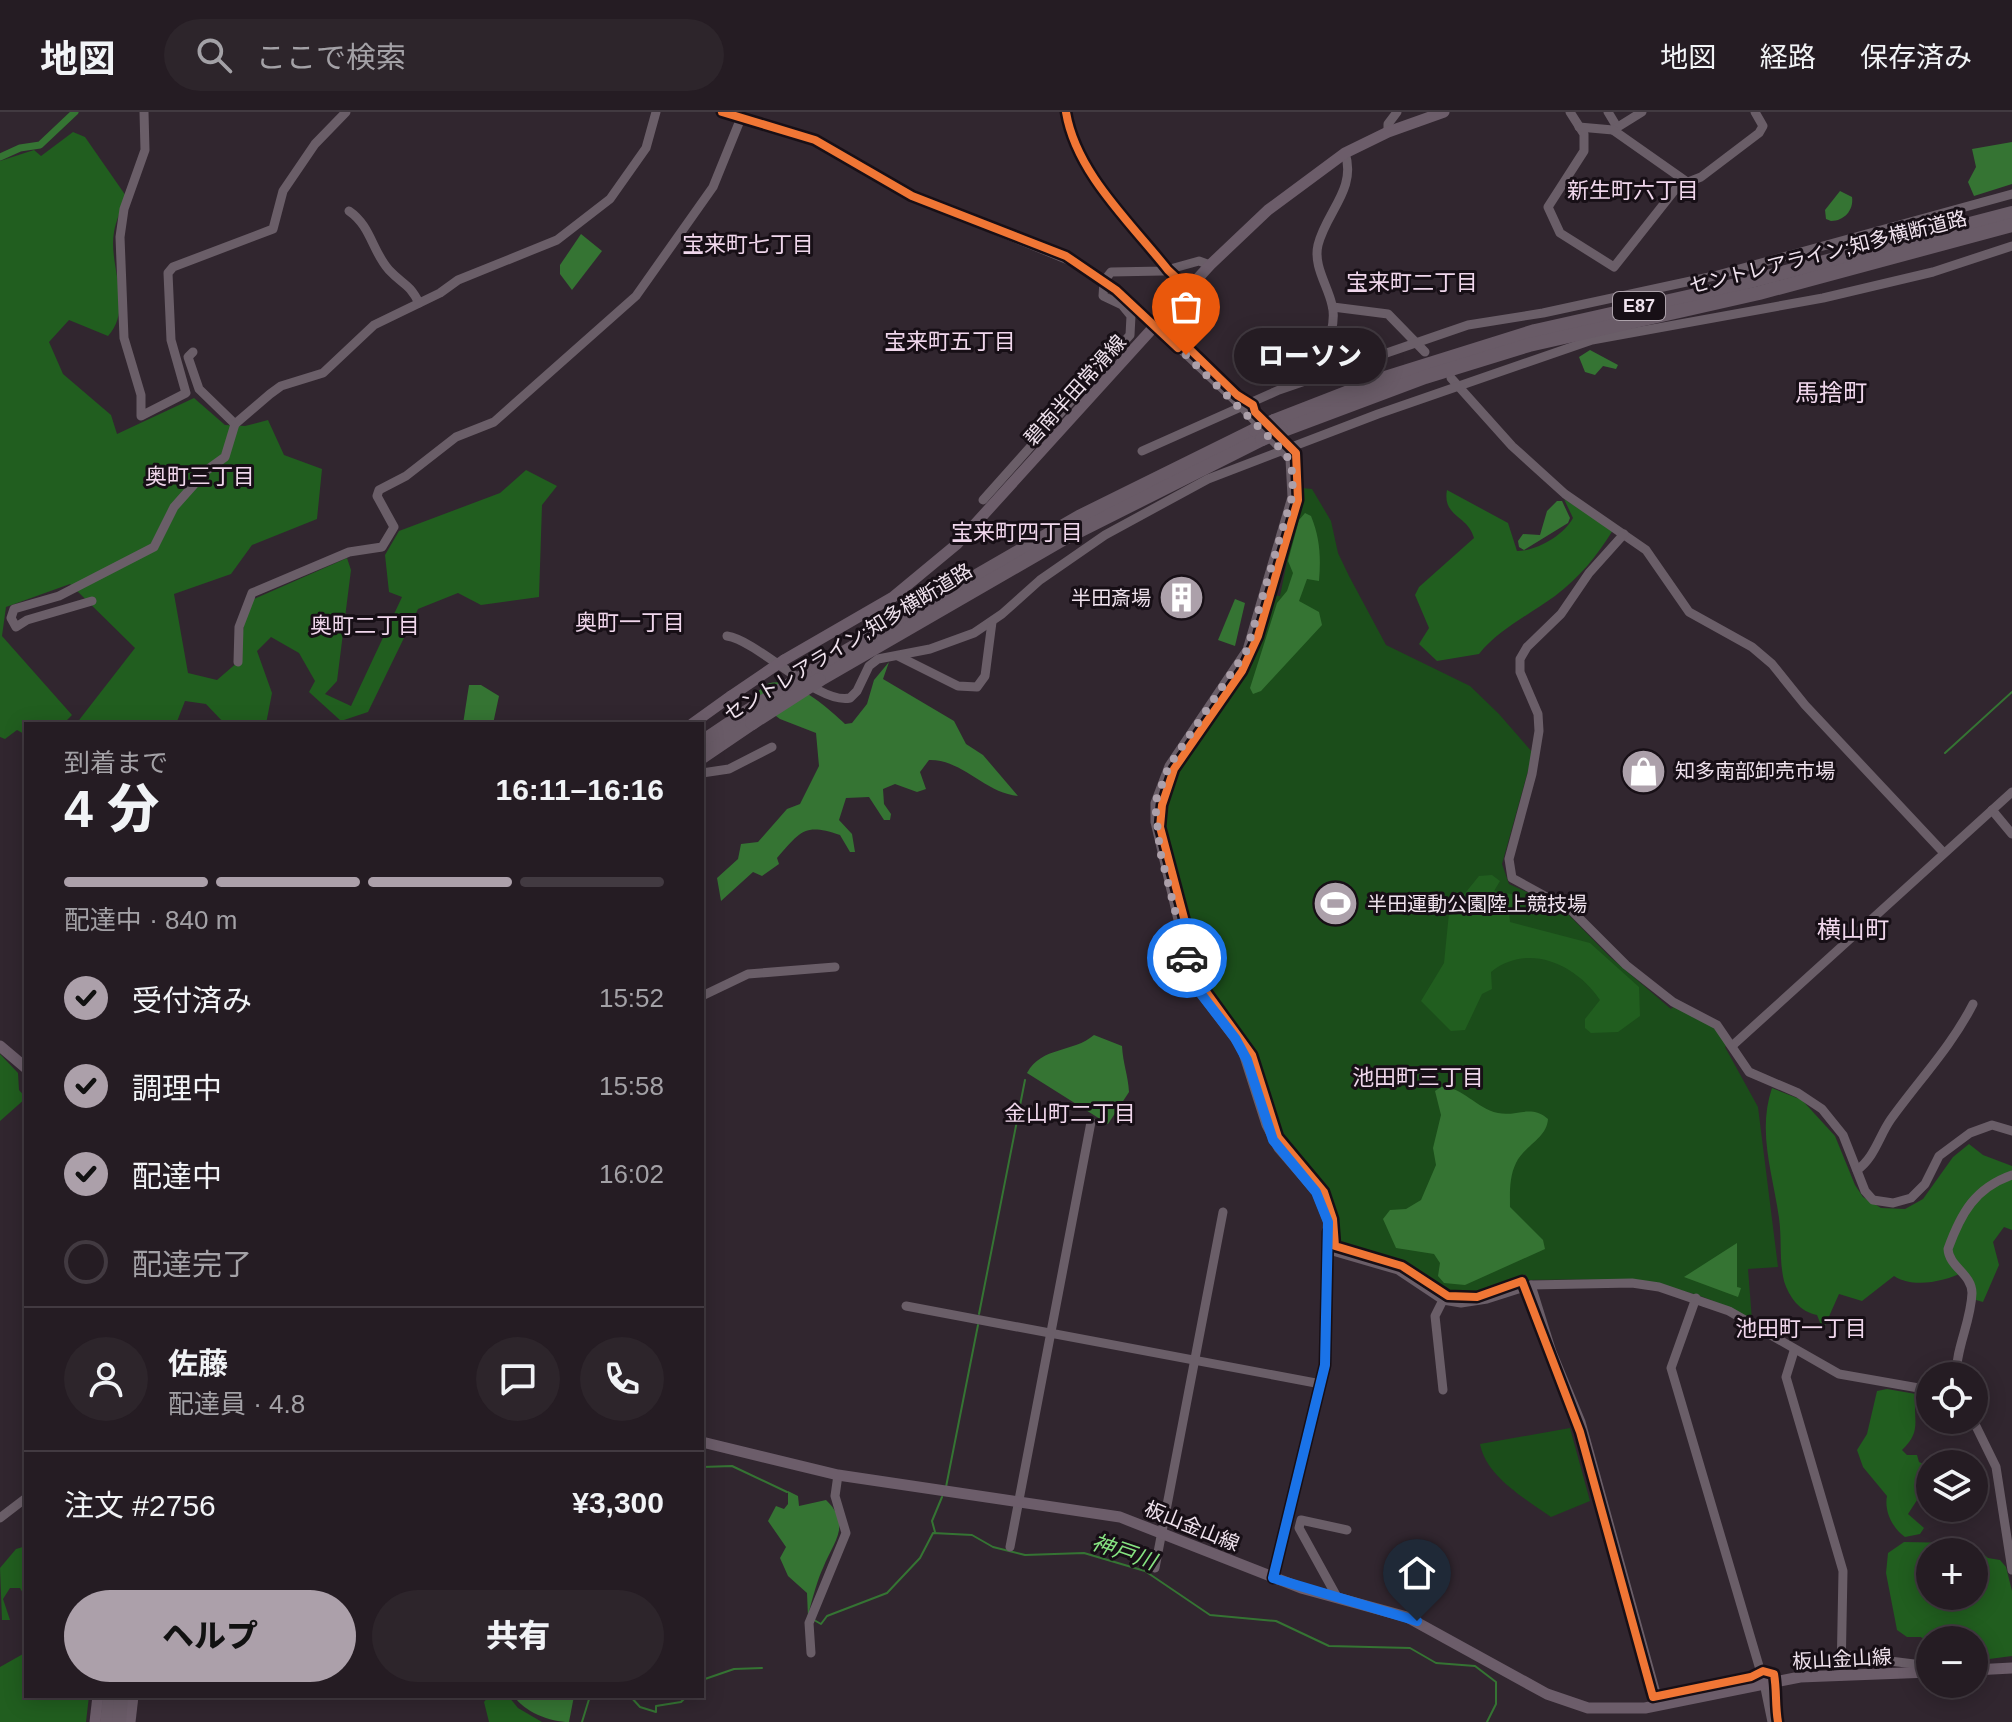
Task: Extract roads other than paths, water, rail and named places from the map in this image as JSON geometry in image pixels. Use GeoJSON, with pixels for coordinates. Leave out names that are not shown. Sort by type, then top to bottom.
{"type":"FeatureCollection","features":[{"type":"Feature","properties":{"kind":"highway","name":"セントレアライン;知多横断道路"},"geometry":{"type":"LineString","coordinates":[[704,741],[749,718],[1038,539],[1258,435],[1394,375],[1535,331],[1705,293],[2012,213]]}},
{"type":"Feature","properties":{"kind":"highway","name":"セントレアライン;知多横断道路"},"geometry":{"type":"LineString","coordinates":[[1278,426],[1529,345],[1759,293],[2012,225]]}},
{"type":"Feature","properties":{"kind":"highway","name":"セントレアライン;知多横断道路"},"geometry":{"type":"LineString","coordinates":[[704,755],[749,718]]}},
{"type":"Feature","properties":{"kind":"highway"},"geometry":{"type":"LineString","coordinates":[[107,1722],[110,1698]]}},
{"type":"Feature","properties":{"kind":"highway"},"geometry":{"type":"LineString","coordinates":[[119,1722],[121,1698]]}},
{"type":"Feature","properties":{"kind":"main road","name":"碧南半田常滑線"},"geometry":{"type":"LineString","coordinates":[[695,722],[784,660],[867,613],[926,573],[972,529],[1210,265],[1268,210],[1345,153],[1388,132],[1444,112]]}},
{"type":"Feature","properties":{"kind":"main road","name":"碧南半田常滑線"},"geometry":{"type":"LineString","coordinates":[[704,722],[731,696]]}},
{"type":"Feature","properties":{"kind":"main road"},"geometry":{"type":"LineString","coordinates":[[0,1046],[24,1066]]}},
{"type":"Feature","properties":{"kind":"main road","name":"板山金山線"},"geometry":{"type":"LineString","coordinates":[[704,1442],[838,1475],[1100,1512],[1162,1532],[1273,1578],[1384,1609],[1435,1629],[1561,1700],[1604,1710],[1659,1704],[1764,1683],[1916,1673]]}},
{"type":"Feature","properties":{"kind":"main road"},"geometry":{"type":"LineString","coordinates":[[1988,1669],[2012,1668]]}},
{"type":"Feature","properties":{"kind":"main road"},"geometry":{"type":"LineString","coordinates":[[95,1722],[98,1698]]}},
{"type":"Feature","properties":{"kind":"main road"},"geometry":{"type":"LineString","coordinates":[[130,1722],[133,1698]]}},
{"type":"Feature","properties":{"kind":"street"},"geometry":{"type":"LineString","coordinates":[[144,112],[145,150],[124,209],[120,237],[124,338],[141,395],[141,416],[186,393],[171,340],[168,273],[173,267],[273,229],[283,191],[315,144],[346,112]]}},
{"type":"Feature","properties":{"kind":"street"},"geometry":{"type":"LineString","coordinates":[[92,601],[27,620],[16,627],[11,618],[14,609],[59,596],[154,547],[174,507],[207,470],[225,457],[235,424],[281,386],[323,373],[374,325],[458,280],[557,240],[610,199],[646,148],[656,112]]}},
{"type":"Feature","properties":{"kind":"street"},"geometry":{"type":"LineString","coordinates":[[722,112],[825,145],[912,196],[1066,256],[1104,281],[1240,405],[1284,452],[1292,470],[1292,497],[1250,641],[1239,665],[1169,766],[1155,803],[1155,822],[1191,975],[1201,994],[1241,1047],[1273,1140],[1316,1192],[1328,1222],[1326,1347],[1321,1384],[1273,1578]]}},
{"type":"Feature","properties":{"kind":"street"},"geometry":{"type":"LineString","coordinates":[[1388,132],[1388,124],[1397,112]]}},
{"type":"Feature","properties":{"kind":"street"},"geometry":{"type":"LineString","coordinates":[[1570,112],[1586,144],[1548,207],[1560,233],[1617,266],[1670,195],[1687,182],[1701,177],[1759,133],[1763,126],[1755,112]]}},
{"type":"Feature","properties":{"kind":"street"},"geometry":{"type":"LineString","coordinates":[[1608,112],[1615,128],[1687,182]]}},
{"type":"Feature","properties":{"kind":"street"},"geometry":{"type":"LineString","coordinates":[[1579,127],[1615,128],[1642,112]]}},
{"type":"Feature","properties":{"kind":"street"},"geometry":{"type":"LineString","coordinates":[[238,662],[239,627],[252,593],[349,552],[382,547],[394,527],[377,496],[379,490],[406,476],[456,437],[494,422],[636,296],[713,187],[741,118]]}},
{"type":"Feature","properties":{"kind":"street"},"geometry":{"type":"LineString","coordinates":[[1316,378],[1328,341],[1333,307],[1318,263],[1318,247],[1349,177],[1345,153]]}},
{"type":"Feature","properties":{"kind":"street"},"geometry":{"type":"LineString","coordinates":[[1142,451],[1240,405],[1468,325],[1543,313],[1748,270],[1973,211],[2012,194]]}},
{"type":"Feature","properties":{"kind":"street"},"geometry":{"type":"LineString","coordinates":[[349,211],[360,219],[388,269],[409,283],[419,303]]}},
{"type":"Feature","properties":{"kind":"street"},"geometry":{"type":"LineString","coordinates":[[1982,241],[1985,254]]}},
{"type":"Feature","properties":{"kind":"street"},"geometry":{"type":"LineString","coordinates":[[727,636],[747,642],[768,661],[843,699],[857,691],[862,677],[878,659],[951,643],[992,622],[1040,580],[1141,514],[1208,479],[1284,452],[1454,382],[1592,340],[1933,272],[2012,246]]}},
{"type":"Feature","properties":{"kind":"street"},"geometry":{"type":"LineString","coordinates":[[983,500],[1130,335],[1131,316],[1122,305],[1103,296],[1104,281],[1111,272],[1163,271],[1199,261],[1210,265]]}},
{"type":"Feature","properties":{"kind":"street"},"geometry":{"type":"LineString","coordinates":[[1333,307],[1388,314],[1425,352]]}},
{"type":"Feature","properties":{"kind":"street"},"geometry":{"type":"LineString","coordinates":[[193,352],[188,357],[199,389],[235,424]]}},
{"type":"Feature","properties":{"kind":"street"},"geometry":{"type":"LineString","coordinates":[[1454,382],[1512,446],[1565,494],[1624,534],[1656,561],[1689,612],[1752,647],[1772,664],[1805,705],[1932,844],[1943,852]]}},
{"type":"Feature","properties":{"kind":"street"},"geometry":{"type":"LineString","coordinates":[[1624,534],[1589,573],[1561,614],[1527,647],[1520,659],[1520,672],[1538,714],[1539,731],[1509,871],[1521,886],[1576,914],[1626,965],[1673,1002],[1717,1025],[1753,1075],[1798,1093],[1822,1109],[1843,1135],[1870,1198],[1887,1204],[1900,1202],[1919,1191],[1937,1159],[1970,1133],[1992,1125],[2012,1131]]}},
{"type":"Feature","properties":{"kind":"street"},"geometry":{"type":"LineString","coordinates":[[898,656],[958,686],[977,687],[985,676],[992,622]]}},
{"type":"Feature","properties":{"kind":"street"},"geometry":{"type":"LineString","coordinates":[[704,773],[729,769],[772,747]]}},
{"type":"Feature","properties":{"kind":"street"},"geometry":{"type":"LineString","coordinates":[[1732,1046],[2012,792]]}},
{"type":"Feature","properties":{"kind":"street"},"geometry":{"type":"LineString","coordinates":[[1992,810],[2012,834]]}},
{"type":"Feature","properties":{"kind":"street"},"geometry":{"type":"LineString","coordinates":[[704,995],[748,974],[835,967]]}},
{"type":"Feature","properties":{"kind":"street"},"geometry":{"type":"LineString","coordinates":[[1857,1170],[1867,1162],[1888,1123],[1946,1052],[1973,1004]]}},
{"type":"Feature","properties":{"kind":"street"},"geometry":{"type":"LineString","coordinates":[[1010,1547],[1091,1122]]}},
{"type":"Feature","properties":{"kind":"street"},"geometry":{"type":"LineString","coordinates":[[1957,1362],[1972,1293],[1967,1278],[1951,1261],[1948,1249],[1974,1197],[1986,1185],[2012,1175]]}},
{"type":"Feature","properties":{"kind":"street"},"geometry":{"type":"LineString","coordinates":[[1155,1568],[1223,1212]]}},
{"type":"Feature","properties":{"kind":"street"},"geometry":{"type":"LineString","coordinates":[[1329,1250],[1407,1274],[1443,1300],[1473,1303],[1526,1286],[1632,1283],[1696,1298],[1729,1311],[1794,1351],[1839,1374],[1916,1388]]}},
{"type":"Feature","properties":{"kind":"street"},"geometry":{"type":"LineString","coordinates":[[1526,1286],[1581,1422],[1659,1704]]}},
{"type":"Feature","properties":{"kind":"street"},"geometry":{"type":"LineString","coordinates":[[1696,1298],[1671,1368],[1764,1683],[1772,1722]]}},
{"type":"Feature","properties":{"kind":"street"},"geometry":{"type":"LineString","coordinates":[[1443,1300],[1435,1316],[1443,1390]]}},
{"type":"Feature","properties":{"kind":"street"},"geometry":{"type":"LineString","coordinates":[[906,1306],[1321,1384]]}},
{"type":"Feature","properties":{"kind":"street"},"geometry":{"type":"LineString","coordinates":[[1794,1351],[1786,1377],[1843,1571],[1841,1676]]}},
{"type":"Feature","properties":{"kind":"street"},"geometry":{"type":"LineString","coordinates":[[1980,1434],[1996,1467],[2008,1518],[2012,1570]]}},
{"type":"Feature","properties":{"kind":"street"},"geometry":{"type":"LineString","coordinates":[[811,1653],[809,1623],[846,1533],[835,1496],[838,1475]]}},
{"type":"Feature","properties":{"kind":"street"},"geometry":{"type":"LineString","coordinates":[[0,1518],[24,1500]]}},
{"type":"Feature","properties":{"kind":"street"},"geometry":{"type":"LineString","coordinates":[[1337,1597],[1299,1528],[1301,1520],[1347,1530]]}},
{"type":"Feature","properties":{"kind":"street"},"geometry":{"type":"LineString","coordinates":[[1842,1655],[1916,1664]]}},
{"type":"Feature","properties":{"kind":"waterway"},"geometry":{"type":"LineString","coordinates":[[0,157],[20,148],[40,145],[75,112]]}},
{"type":"Feature","properties":{"kind":"waterway"},"geometry":{"type":"LineString","coordinates":[[1945,753],[2012,692]]}},
{"type":"Feature","properties":{"kind":"waterway"},"geometry":{"type":"LineString","coordinates":[[979,1314],[1025,1080]]}},
{"type":"Feature","properties":{"kind":"waterway"},"geometry":{"type":"LineString","coordinates":[[946,1487],[978,1325]]}},
{"type":"Feature","properties":{"kind":"waterway"},"geometry":{"type":"LineString","coordinates":[[704,1467],[732,1466],[787,1492]]}},
{"type":"Feature","properties":{"kind":"waterway"},"geometry":{"type":"LineString","coordinates":[[935,1532],[932,1521],[942,1497]]}},
{"type":"Feature","properties":{"kind":"waterway","name":"神戸川"},"geometry":{"type":"LineString","coordinates":[[814,1620],[821,1624],[827,1616],[887,1593],[920,1558],[933,1533],[972,1535],[993,1547],[1025,1555],[1084,1553],[1145,1571],[1210,1615],[1276,1621],[1329,1646],[1410,1648],[1436,1663],[1475,1666],[1496,1682],[1496,1704],[1487,1722]]}},
{"type":"Feature","properties":{"kind":"waterway"},"geometry":{"type":"LineString","coordinates":[[704,1679],[734,1669],[762,1668]]}},
{"type":"Feature","properties":{"kind":"waterway"},"geometry":{"type":"LineString","coordinates":[[582,1722],[589,1698]]}},
{"type":"Feature","properties":{"kind":"waterway"},"geometry":{"type":"LineString","coordinates":[[632,1698],[640,1707],[656,1712],[656,1706],[681,1702],[685,1698]]}},
{"type":"Feature","properties":{"kind":"place","name":"ローソン"},"geometry":{"type":"Point","coordinates":[1186,355]}},
{"type":"Feature","properties":{"kind":"place","name":"半田斎場"},"geometry":{"type":"Point","coordinates":[1182,598]}},
{"type":"Feature","properties":{"kind":"place","name":"知多南部卸売市場"},"geometry":{"type":"Point","coordinates":[1644,771]}},
{"type":"Feature","properties":{"kind":"place","name":"半田運動公園陸上競技場"},"geometry":{"type":"Point","coordinates":[1336,904]}},
{"type":"Feature","properties":{"kind":"district","name":"新生町六丁目"},"geometry":{"type":"Point","coordinates":[1633,190]}},
{"type":"Feature","properties":{"kind":"district","name":"宝来町七丁目"},"geometry":{"type":"Point","coordinates":[748,244]}},
{"type":"Feature","properties":{"kind":"district","name":"宝来町二丁目"},"geometry":{"type":"Point","coordinates":[1412,282]}},
{"type":"Feature","properties":{"kind":"district","name":"宝来町五丁目"},"geometry":{"type":"Point","coordinates":[950,341]}},
{"type":"Feature","properties":{"kind":"district","name":"馬捨町"},"geometry":{"type":"Point","coordinates":[1831,392]}},
{"type":"Feature","properties":{"kind":"district","name":"奥町三丁目"},"geometry":{"type":"Point","coordinates":[200,476]}},
{"type":"Feature","properties":{"kind":"district","name":"宝来町四丁目"},"geometry":{"type":"Point","coordinates":[1017,532]}},
{"type":"Feature","properties":{"kind":"district","name":"奥町一丁目"},"geometry":{"type":"Point","coordinates":[630,622]}},
{"type":"Feature","properties":{"kind":"district","name":"奥町二丁目"},"geometry":{"type":"Point","coordinates":[365,625]}},
{"type":"Feature","properties":{"kind":"district","name":"横山町"},"geometry":{"type":"Point","coordinates":[1853,929]}},
{"type":"Feature","properties":{"kind":"district","name":"池田町三丁目"},"geometry":{"type":"Point","coordinates":[1418,1077]}},
{"type":"Feature","properties":{"kind":"district","name":"金山町二丁目"},"geometry":{"type":"Point","coordinates":[1070,1113]}},
{"type":"Feature","properties":{"kind":"district","name":"池田町一丁目"},"geometry":{"type":"Point","coordinates":[1801,1328]}}]}
